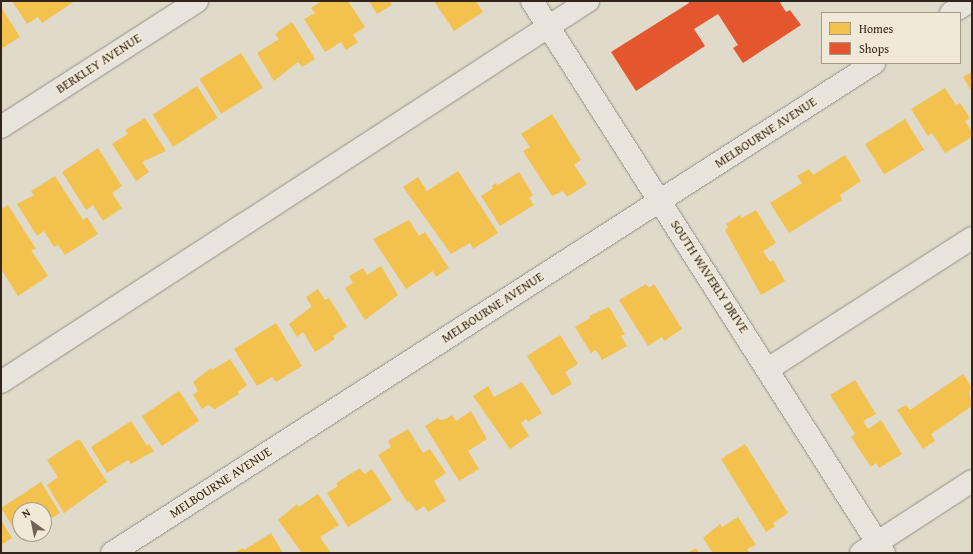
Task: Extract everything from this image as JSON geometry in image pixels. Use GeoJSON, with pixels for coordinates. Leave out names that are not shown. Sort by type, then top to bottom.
{"type":"FeatureCollection","features":[{"type":"Feature","properties":{"kind":"street","name":"BERKLEY AVENUE"},"geometry":{"type":"LineString","coordinates":[[1,127],[197,1]]}},
{"type":"Feature","properties":{"kind":"street","name":"SOUTH WAVERLY DRIVE"},"geometry":{"type":"LineString","coordinates":[[532,1],[768,369],[874,550]]}},
{"type":"Feature","properties":{"kind":"street"},"geometry":{"type":"LineString","coordinates":[[1,382],[588,1]]}},
{"type":"Feature","properties":{"kind":"street"},"geometry":{"type":"LineString","coordinates":[[953,12],[970,1]]}},
{"type":"Feature","properties":{"kind":"street","name":"MELBOURNE AVENUE"},"geometry":{"type":"LineString","coordinates":[[112,553],[872,64]]}},
{"type":"Feature","properties":{"kind":"street"},"geometry":{"type":"LineString","coordinates":[[768,369],[972,238]]}},
{"type":"Feature","properties":{"kind":"street"},"geometry":{"type":"LineString","coordinates":[[874,550],[972,481]]}},
{"type":"Feature","properties":{"kind":"building: Homes"},"geometry":{"type":"Polygon","coordinates":[[[12,1],[75,1],[42,23],[38,17],[27,24],[12,1]]]}},
{"type":"Feature","properties":{"kind":"building: Homes"},"geometry":{"type":"Polygon","coordinates":[[[322,1],[348,1],[365,27],[353,35],[358,42],[346,50],[341,42],[325,52],[304,19],[315,13],[311,8],[322,1]]]}},
{"type":"Feature","properties":{"kind":"building: Homes"},"geometry":{"type":"Polygon","coordinates":[[[369,1],[390,1],[392,5],[377,14],[369,1]]]}},
{"type":"Feature","properties":{"kind":"building: Homes"},"geometry":{"type":"Polygon","coordinates":[[[434,1],[476,1],[483,12],[454,31],[434,1]]]}},
{"type":"Feature","properties":{"kind":"building: Homes"},"geometry":{"type":"Polygon","coordinates":[[[1,7],[20,37],[1,49],[1,7]]]}},
{"type":"Feature","properties":{"kind":"building: Homes"},"geometry":{"type":"Polygon","coordinates":[[[292,22],[315,59],[302,67],[298,62],[274,81],[257,53],[279,39],[275,34],[292,22]]]}},
{"type":"Feature","properties":{"kind":"building: Homes"},"geometry":{"type":"Polygon","coordinates":[[[241,53],[263,88],[221,114],[199,79],[241,53]]]}},
{"type":"Feature","properties":{"kind":"building: Homes"},"geometry":{"type":"Polygon","coordinates":[[[972,72],[972,92],[963,77],[972,72]]]}},
{"type":"Feature","properties":{"kind":"building: Homes"},"geometry":{"type":"Polygon","coordinates":[[[197,86],[218,118],[173,147],[153,115],[197,86]]]}},
{"type":"Feature","properties":{"kind":"building: Homes"},"geometry":{"type":"Polygon","coordinates":[[[945,88],[956,105],[960,103],[970,118],[965,121],[972,132],[972,137],[945,153],[932,133],[928,136],[911,109],[945,88]]]}},
{"type":"Feature","properties":{"kind":"building: Homes"},"geometry":{"type":"Polygon","coordinates":[[[552,114],[581,160],[574,165],[587,184],[567,197],[563,191],[552,196],[523,151],[530,147],[521,134],[552,114]]]}},
{"type":"Feature","properties":{"kind":"building: Homes"},"geometry":{"type":"Polygon","coordinates":[[[145,118],[166,151],[142,162],[149,172],[136,181],[112,144],[128,134],[125,130],[145,118]]]}},
{"type":"Feature","properties":{"kind":"building: Homes"},"geometry":{"type":"Polygon","coordinates":[[[905,119],[924,150],[884,174],[865,144],[905,119]]]}},
{"type":"Feature","properties":{"kind":"building: Homes"},"geometry":{"type":"Polygon","coordinates":[[[98,148],[122,186],[112,193],[122,208],[103,221],[93,205],[86,210],[62,172],[98,148]]]}},
{"type":"Feature","properties":{"kind":"building: Homes"},"geometry":{"type":"Polygon","coordinates":[[[845,155],[861,181],[840,195],[842,200],[789,233],[770,203],[802,183],[797,176],[809,169],[813,175],[845,155]]]}},
{"type":"Feature","properties":{"kind":"building: Homes"},"geometry":{"type":"Polygon","coordinates":[[[458,171],[498,233],[473,249],[470,243],[451,254],[403,187],[418,177],[427,191],[458,171]]]}},
{"type":"Feature","properties":{"kind":"building: Homes"},"geometry":{"type":"Polygon","coordinates":[[[519,172],[533,195],[529,198],[534,205],[500,226],[481,196],[493,188],[492,186],[496,183],[498,185],[519,172]]]}},
{"type":"Feature","properties":{"kind":"building: Homes"},"geometry":{"type":"Polygon","coordinates":[[[55,176],[83,220],[87,217],[98,234],[65,255],[58,245],[54,247],[44,231],[37,236],[17,204],[34,195],[31,191],[55,176]]]}},
{"type":"Feature","properties":{"kind":"building: Homes"},"geometry":{"type":"Polygon","coordinates":[[[8,205],[36,249],[31,250],[48,276],[18,296],[1,269],[1,209],[8,205]]]}},
{"type":"Feature","properties":{"kind":"building: Homes"},"geometry":{"type":"Polygon","coordinates":[[[756,210],[776,243],[763,251],[770,262],[773,260],[785,281],[761,295],[725,230],[728,227],[726,224],[740,215],[742,218],[756,210]]]}},
{"type":"Feature","properties":{"kind":"building: Homes"},"geometry":{"type":"Polygon","coordinates":[[[409,220],[419,236],[425,232],[449,268],[436,277],[433,271],[406,289],[373,239],[409,220]]]}},
{"type":"Feature","properties":{"kind":"building: Homes"},"geometry":{"type":"Polygon","coordinates":[[[381,266],[398,295],[365,320],[345,288],[353,283],[349,276],[363,268],[367,275],[381,266]]]}},
{"type":"Feature","properties":{"kind":"building: Homes"},"geometry":{"type":"Polygon","coordinates":[[[646,284],[649,288],[654,284],[682,329],[664,341],[662,337],[648,346],[619,300],[646,284]]]}},
{"type":"Feature","properties":{"kind":"building: Homes"},"geometry":{"type":"Polygon","coordinates":[[[318,289],[325,300],[329,298],[347,327],[333,336],[335,339],[315,352],[303,332],[297,337],[289,324],[311,307],[313,309],[306,297],[318,289]]]}},
{"type":"Feature","properties":{"kind":"building: Homes"},"geometry":{"type":"Polygon","coordinates":[[[609,307],[625,334],[621,336],[627,346],[602,360],[596,350],[591,353],[575,327],[590,318],[589,316],[609,307]]]}},
{"type":"Feature","properties":{"kind":"building: Homes"},"geometry":{"type":"Polygon","coordinates":[[[276,323],[302,366],[276,382],[272,377],[257,386],[234,349],[276,323]]]}},
{"type":"Feature","properties":{"kind":"building: Homes"},"geometry":{"type":"Polygon","coordinates":[[[560,335],[578,364],[565,372],[572,384],[552,396],[527,356],[560,335]]]}},
{"type":"Feature","properties":{"kind":"building: Homes"},"geometry":{"type":"Polygon","coordinates":[[[230,359],[247,385],[238,392],[239,394],[215,409],[208,405],[202,409],[193,395],[198,391],[193,382],[211,368],[212,370],[230,359]]]}},
{"type":"Feature","properties":{"kind":"building: Homes"},"geometry":{"type":"Polygon","coordinates":[[[963,374],[972,388],[969,391],[972,406],[931,434],[935,441],[923,449],[897,410],[906,405],[910,410],[963,374]]]}},
{"type":"Feature","properties":{"kind":"building: Homes"},"geometry":{"type":"Polygon","coordinates":[[[855,380],[876,414],[863,421],[868,429],[881,420],[902,454],[879,468],[876,463],[871,467],[851,437],[855,434],[830,395],[855,380]]]}},
{"type":"Feature","properties":{"kind":"building: Homes"},"geometry":{"type":"Polygon","coordinates":[[[522,382],[542,413],[528,422],[526,419],[521,423],[529,436],[510,449],[473,396],[488,386],[494,397],[522,382]]]}},
{"type":"Feature","properties":{"kind":"building: Homes"},"geometry":{"type":"Polygon","coordinates":[[[179,391],[199,421],[162,446],[142,416],[179,391]]]}},
{"type":"Feature","properties":{"kind":"building: Homes"},"geometry":{"type":"Polygon","coordinates":[[[471,411],[487,439],[468,451],[479,469],[459,481],[425,426],[438,418],[440,420],[446,419],[452,415],[456,421],[471,411]]]}},
{"type":"Feature","properties":{"kind":"building: Homes"},"geometry":{"type":"Polygon","coordinates":[[[131,421],[147,446],[149,444],[154,451],[131,464],[128,460],[107,473],[91,447],[131,421]]]}},
{"type":"Feature","properties":{"kind":"building: Homes"},"geometry":{"type":"Polygon","coordinates":[[[408,429],[423,453],[430,449],[446,473],[434,481],[446,501],[428,512],[424,506],[416,511],[409,501],[407,502],[378,455],[391,447],[388,441],[408,429]]]}},
{"type":"Feature","properties":{"kind":"building: Homes"},"geometry":{"type":"Polygon","coordinates":[[[77,440],[80,440],[107,482],[64,513],[47,485],[58,477],[47,460],[77,440]]]}},
{"type":"Feature","properties":{"kind":"building: Homes"},"geometry":{"type":"Polygon","coordinates":[[[745,444],[788,513],[773,523],[775,526],[766,532],[721,459],[745,444]]]}},
{"type":"Feature","properties":{"kind":"building: Homes"},"geometry":{"type":"Polygon","coordinates":[[[360,468],[364,474],[372,469],[392,500],[348,527],[327,493],[338,486],[336,483],[360,468]]]}},
{"type":"Feature","properties":{"kind":"building: Homes"},"geometry":{"type":"Polygon","coordinates":[[[41,482],[60,513],[52,518],[52,502],[12,502],[12,525],[1,508],[41,482]]]}},
{"type":"Feature","properties":{"kind":"building: Homes"},"geometry":{"type":"Polygon","coordinates":[[[318,494],[339,525],[320,537],[331,553],[302,553],[278,520],[297,504],[299,507],[318,494]]]}},
{"type":"Feature","properties":{"kind":"building: Homes"},"geometry":{"type":"Polygon","coordinates":[[[738,517],[756,545],[747,549],[750,553],[713,553],[703,538],[720,524],[722,527],[738,517]]]}},
{"type":"Feature","properties":{"kind":"building: Homes"},"geometry":{"type":"Polygon","coordinates":[[[1,520],[12,538],[1,545],[1,520]]]}},
{"type":"Feature","properties":{"kind":"building: Homes"},"geometry":{"type":"Polygon","coordinates":[[[271,533],[283,553],[233,553],[243,548],[244,550],[271,533]]]}},
{"type":"Feature","properties":{"kind":"building: Homes"},"geometry":{"type":"Polygon","coordinates":[[[696,548],[699,553],[687,553],[696,548]]]}},
{"type":"Feature","properties":{"kind":"building: Shops"},"geometry":{"type":"Polygon","coordinates":[[[688,1],[779,1],[786,12],[790,10],[801,25],[743,63],[733,48],[738,45],[718,14],[694,29],[705,46],[636,91],[611,52],[689,3],[688,1]]]}}]}
